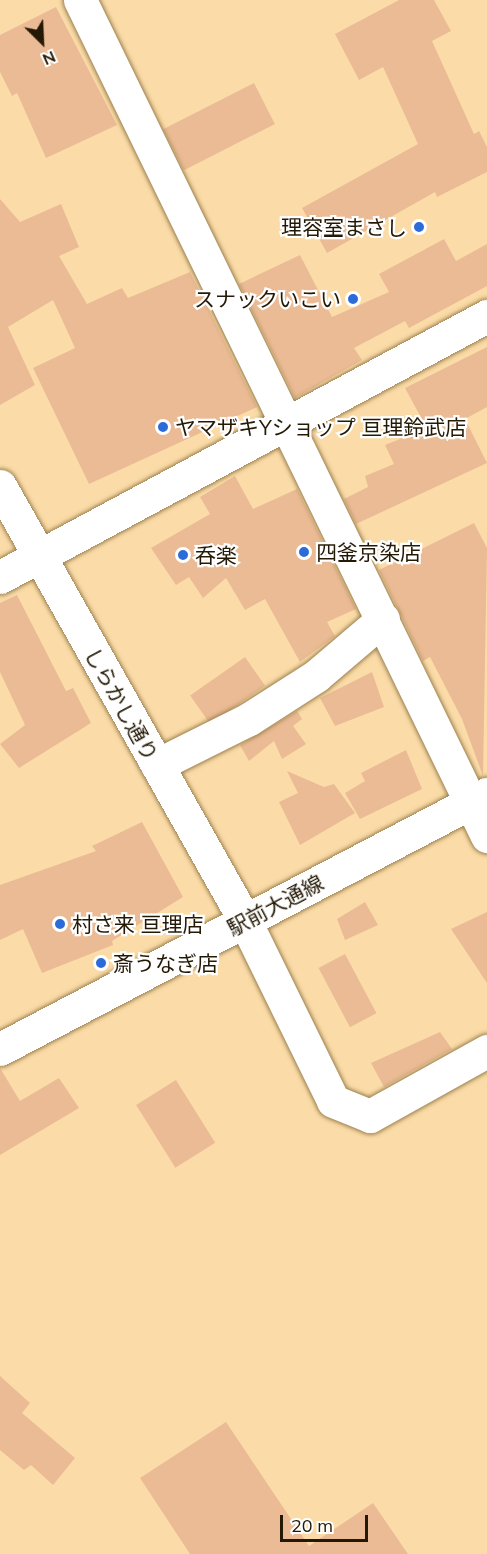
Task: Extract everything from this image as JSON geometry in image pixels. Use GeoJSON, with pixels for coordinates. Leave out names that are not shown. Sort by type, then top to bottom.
{"type":"FeatureCollection","features":[{"type":"Feature","properties":{"kind":"street"},"geometry":{"type":"LineString","coordinates":[[80,0],[383,619],[479,798],[487,836]]}},
{"type":"Feature","properties":{"kind":"street"},"geometry":{"type":"LineString","coordinates":[[0,577],[487,316]]}},
{"type":"Feature","properties":{"kind":"street","name":"しらかし通り"},"geometry":{"type":"LineString","coordinates":[[0,486],[245,921],[333,1101],[370,1116],[487,1051]]}},
{"type":"Feature","properties":{"kind":"street"},"geometry":{"type":"LineString","coordinates":[[157,765],[249,719],[316,676],[383,619]]}},
{"type":"Feature","properties":{"kind":"street","name":"駅前大通線"},"geometry":{"type":"LineString","coordinates":[[0,1049],[479,798]]}},
{"type":"Feature","properties":{"kind":"building"},"geometry":{"type":"Polygon","coordinates":[[[399,0],[434,0],[451,31],[432,41],[474,134],[479,131],[487,147],[487,172],[437,197],[435,192],[327,253],[302,208],[418,144],[383,67],[359,80],[335,34],[399,0]]]}},
{"type":"Feature","properties":{"kind":"building"},"geometry":{"type":"Polygon","coordinates":[[[56,7],[117,125],[46,158],[17,93],[12,96],[0,72],[0,35],[56,7]]]}},
{"type":"Feature","properties":{"kind":"building"},"geometry":{"type":"Polygon","coordinates":[[[254,83],[275,124],[184,170],[163,129],[254,83]]]}},
{"type":"Feature","properties":{"kind":"building"},"geometry":{"type":"Polygon","coordinates":[[[0,199],[20,222],[61,204],[79,247],[59,256],[87,304],[122,288],[128,298],[190,272],[257,407],[89,484],[33,368],[75,348],[53,300],[8,327],[35,385],[0,405],[0,199]]]}},
{"type":"Feature","properties":{"kind":"building"},"geometry":{"type":"Polygon","coordinates":[[[444,239],[456,261],[487,244],[487,286],[409,328],[405,321],[354,348],[362,360],[295,398],[239,284],[300,255],[332,317],[389,292],[379,274],[444,239]]]}},
{"type":"Feature","properties":{"kind":"building"},"geometry":{"type":"Polygon","coordinates":[[[487,347],[487,407],[465,419],[487,463],[356,524],[344,499],[368,487],[365,476],[394,464],[385,445],[420,431],[416,426],[424,423],[405,388],[487,347]]]}},
{"type":"Feature","properties":{"kind":"building"},"geometry":{"type":"Polygon","coordinates":[[[235,476],[253,509],[297,489],[356,609],[327,622],[335,636],[300,662],[265,599],[245,610],[226,578],[203,598],[189,577],[176,585],[151,548],[210,514],[200,497],[235,476]]]}},
{"type":"Feature","properties":{"kind":"building"},"geometry":{"type":"Polygon","coordinates":[[[474,523],[487,548],[483,776],[462,719],[430,657],[423,661],[379,570],[474,523]]]}},
{"type":"Feature","properties":{"kind":"building"},"geometry":{"type":"Polygon","coordinates":[[[17,595],[66,691],[73,688],[91,723],[19,768],[0,744],[25,725],[0,672],[0,603],[17,595]]]}},
{"type":"Feature","properties":{"kind":"building"},"geometry":{"type":"Polygon","coordinates":[[[245,657],[265,686],[210,724],[190,695],[245,657]]]}},
{"type":"Feature","properties":{"kind":"building"},"geometry":{"type":"Polygon","coordinates":[[[372,672],[384,707],[335,726],[320,698],[372,672]]]}},
{"type":"Feature","properties":{"kind":"building"},"geometry":{"type":"Polygon","coordinates":[[[297,711],[302,719],[293,726],[306,744],[282,759],[274,741],[249,761],[240,745],[297,711]]]}},
{"type":"Feature","properties":{"kind":"building"},"geometry":{"type":"Polygon","coordinates":[[[406,750],[422,789],[360,819],[345,793],[365,781],[361,773],[406,750]]]}},
{"type":"Feature","properties":{"kind":"building"},"geometry":{"type":"Polygon","coordinates":[[[287,771],[324,787],[334,784],[355,813],[300,845],[279,802],[298,793],[287,771]]]}},
{"type":"Feature","properties":{"kind":"building"},"geometry":{"type":"Polygon","coordinates":[[[142,822],[183,897],[112,941],[113,945],[42,973],[23,929],[0,940],[0,885],[96,851],[92,846],[142,822]]]}},
{"type":"Feature","properties":{"kind":"building"},"geometry":{"type":"Polygon","coordinates":[[[365,902],[378,925],[345,940],[337,919],[365,902]]]}},
{"type":"Feature","properties":{"kind":"building"},"geometry":{"type":"Polygon","coordinates":[[[487,912],[487,983],[451,929],[487,912]]]}},
{"type":"Feature","properties":{"kind":"building"},"geometry":{"type":"Polygon","coordinates":[[[345,954],[376,1013],[350,1027],[319,968],[345,954]]]}},
{"type":"Feature","properties":{"kind":"building"},"geometry":{"type":"Polygon","coordinates":[[[440,1032],[452,1049],[384,1087],[371,1063],[440,1032]]]}},
{"type":"Feature","properties":{"kind":"building"},"geometry":{"type":"Polygon","coordinates":[[[0,1068],[20,1101],[59,1078],[79,1108],[0,1155],[0,1068]]]}},
{"type":"Feature","properties":{"kind":"building"},"geometry":{"type":"Polygon","coordinates":[[[176,1080],[215,1143],[175,1168],[136,1105],[176,1080]]]}},
{"type":"Feature","properties":{"kind":"building"},"geometry":{"type":"Polygon","coordinates":[[[0,1376],[30,1403],[22,1413],[75,1458],[53,1485],[31,1465],[24,1470],[0,1450],[0,1376]]]}},
{"type":"Feature","properties":{"kind":"building"},"geometry":{"type":"Polygon","coordinates":[[[226,1422],[309,1546],[373,1503],[408,1554],[190,1554],[140,1478],[226,1422]]]}},
{"type":"Feature","properties":{"kind":"place","name":"理容室まさし"},"geometry":{"type":"Point","coordinates":[419,227]}},
{"type":"Feature","properties":{"kind":"place","name":"スナックいこい"},"geometry":{"type":"Point","coordinates":[353,299]}},
{"type":"Feature","properties":{"kind":"place","name":"ヤマザキYショップ 亘理鈴武店"},"geometry":{"type":"Point","coordinates":[163,427]}},
{"type":"Feature","properties":{"kind":"place","name":"四釜京染店"},"geometry":{"type":"Point","coordinates":[304,552]}},
{"type":"Feature","properties":{"kind":"place","name":"呑楽"},"geometry":{"type":"Point","coordinates":[183,555]}},
{"type":"Feature","properties":{"kind":"place","name":"村さ来 亘理店"},"geometry":{"type":"Point","coordinates":[60,924]}},
{"type":"Feature","properties":{"kind":"place","name":"斎うなぎ店"},"geometry":{"type":"Point","coordinates":[101,963]}}]}
